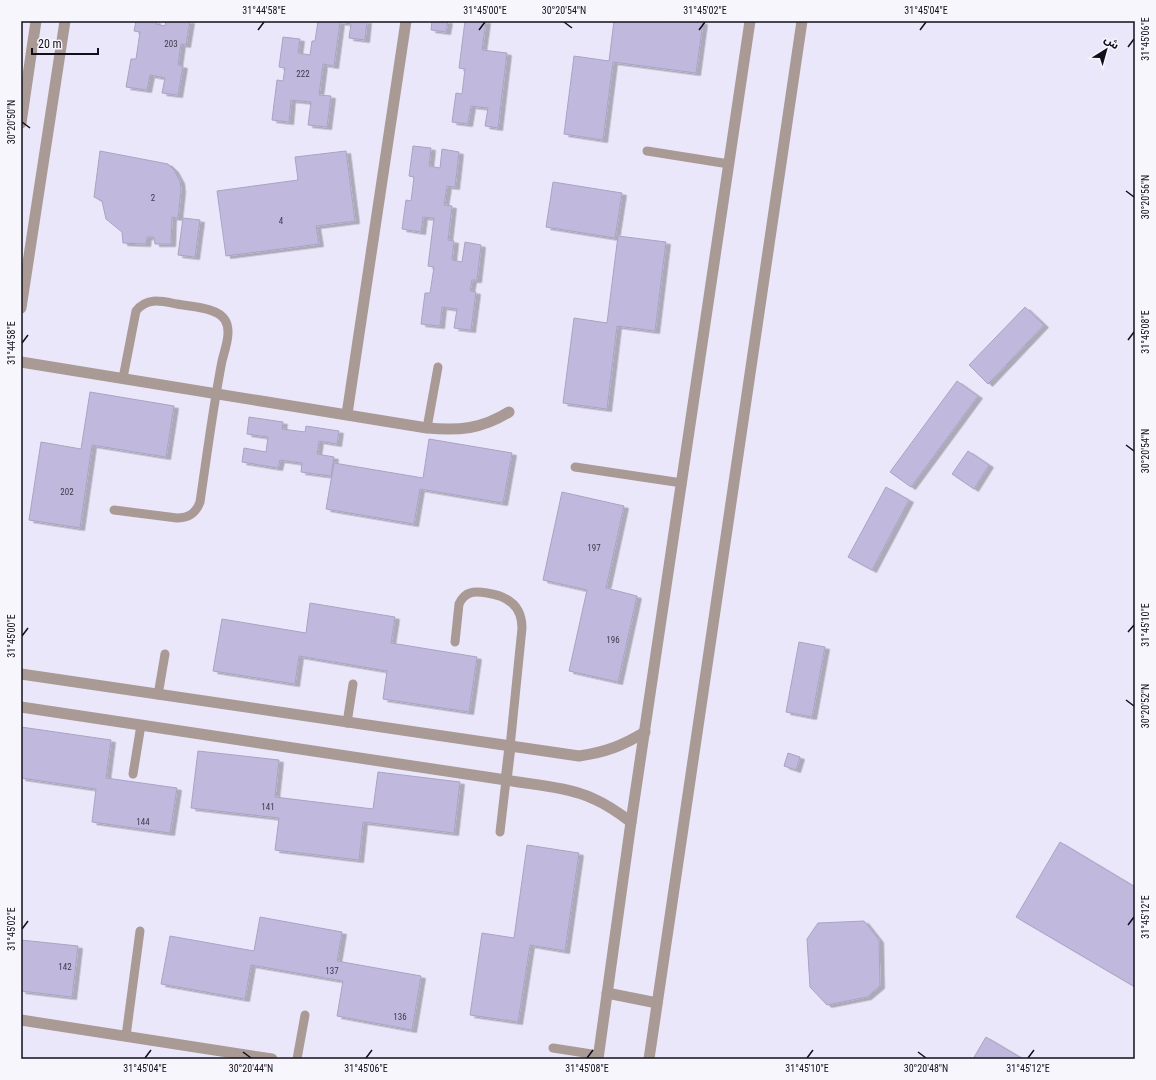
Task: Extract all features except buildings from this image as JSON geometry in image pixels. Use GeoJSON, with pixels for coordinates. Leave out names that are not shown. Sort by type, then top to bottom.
{"type":"FeatureCollection","features":[{"type":"Feature","properties":{"kind":"street"},"geometry":{"type":"LineString","coordinates":[[21,124],[36,21]]}},
{"type":"Feature","properties":{"kind":"street"},"geometry":{"type":"LineString","coordinates":[[21,308],[65,21]]}},
{"type":"Feature","properties":{"kind":"street"},"geometry":{"type":"LineString","coordinates":[[347,414],[406,21]]}},
{"type":"Feature","properties":{"kind":"street"},"geometry":{"type":"LineString","coordinates":[[598,1057],[631,822],[750,21]]}},
{"type":"Feature","properties":{"kind":"street"},"geometry":{"type":"LineString","coordinates":[[649,1059],[802,21]]}},
{"type":"Feature","properties":{"kind":"street"},"geometry":{"type":"LineString","coordinates":[[21,362],[427,428],[448,430],[470,428],[490,423],[509,412]]}},
{"type":"Feature","properties":{"kind":"street"},"geometry":{"type":"LineString","coordinates":[[21,674],[579,756],[602,753],[624,745],[645,732]]}},
{"type":"Feature","properties":{"kind":"street"},"geometry":{"type":"LineString","coordinates":[[21,707],[506,780],[571,792],[593,798],[613,808],[631,822]]}},
{"type":"Feature","properties":{"kind":"street"},"geometry":{"type":"LineString","coordinates":[[506,780],[510,747]]}},
{"type":"Feature","properties":{"kind":"street"},"geometry":{"type":"LineString","coordinates":[[607,993],[657,1003]]}},
{"type":"Feature","properties":{"kind":"street"},"geometry":{"type":"LineString","coordinates":[[21,1020],[249,1057],[272,1059]]}},
{"type":"Feature","properties":{"kind":"lane"},"geometry":{"type":"LineString","coordinates":[[646,151],[729,164]]}},
{"type":"Feature","properties":{"kind":"lane"},"geometry":{"type":"LineString","coordinates":[[114,510],[184,518],[197,509],[200,502],[216,393],[228,332],[225,320],[215,312],[160,301],[148,301],[141,305],[136,311],[124,378]]}},
{"type":"Feature","properties":{"kind":"lane"},"geometry":{"type":"LineString","coordinates":[[427,428],[438,367]]}},
{"type":"Feature","properties":{"kind":"lane"},"geometry":{"type":"LineString","coordinates":[[575,467],[682,483]]}},
{"type":"Feature","properties":{"kind":"lane"},"geometry":{"type":"LineString","coordinates":[[454,642],[459,604],[461,599],[470,592],[474,591],[500,595],[507,598],[517,608],[522,621],[522,628],[510,747]]}},
{"type":"Feature","properties":{"kind":"lane"},"geometry":{"type":"LineString","coordinates":[[158,695],[165,654]]}},
{"type":"Feature","properties":{"kind":"lane"},"geometry":{"type":"LineString","coordinates":[[347,723],[353,684]]}},
{"type":"Feature","properties":{"kind":"lane"},"geometry":{"type":"LineString","coordinates":[[133,774],[141,725]]}},
{"type":"Feature","properties":{"kind":"lane"},"geometry":{"type":"LineString","coordinates":[[500,832],[506,780]]}},
{"type":"Feature","properties":{"kind":"lane"},"geometry":{"type":"LineString","coordinates":[[126,1036],[140,931]]}},
{"type":"Feature","properties":{"kind":"lane"},"geometry":{"type":"LineString","coordinates":[[297,1059],[305,1015]]}},
{"type":"Feature","properties":{"kind":"lane"},"geometry":{"type":"LineString","coordinates":[[553,1048],[598,1057]]}}]}
